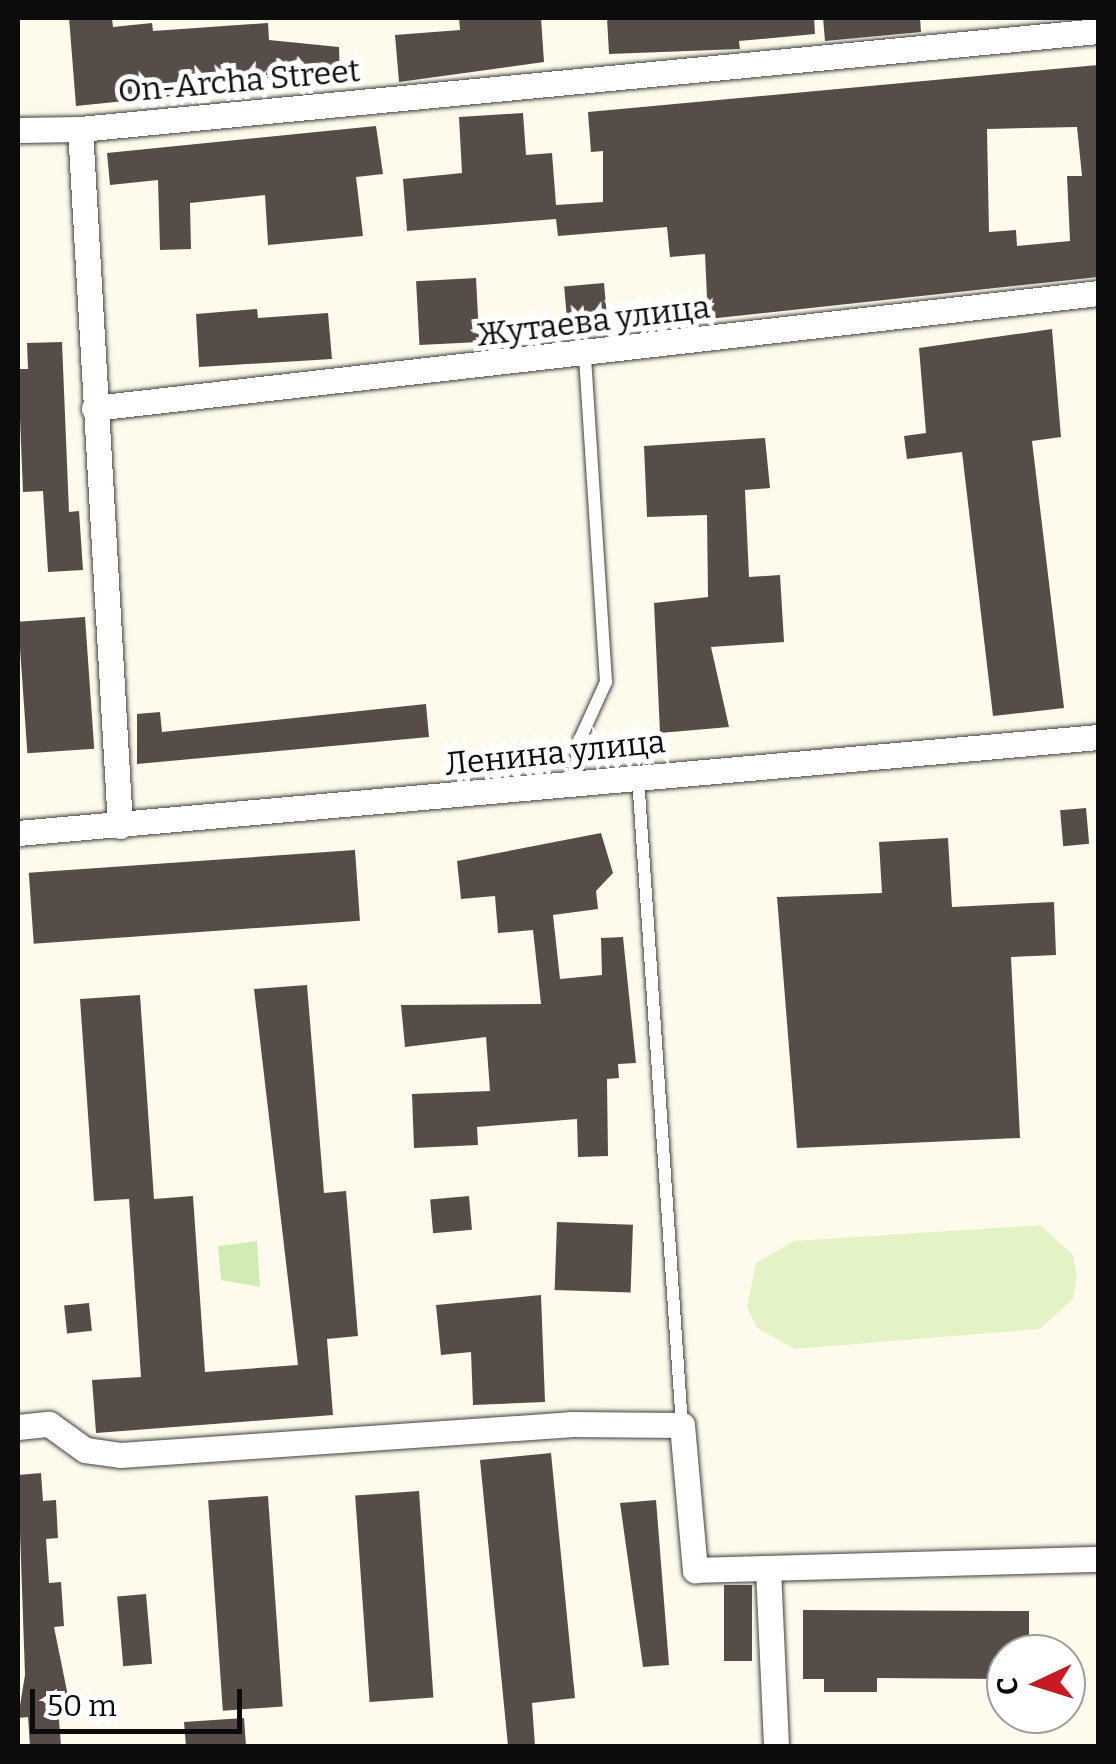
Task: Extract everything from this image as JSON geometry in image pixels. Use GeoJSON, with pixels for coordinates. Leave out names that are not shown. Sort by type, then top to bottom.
{"type":"FeatureCollection","features":[{"type":"Feature","properties":{"kind":"street","name":"On-Archa Street"},"geometry":{"type":"LineString","coordinates":[[120,826],[80,129],[1098,31]]}},
{"type":"Feature","properties":{"kind":"street"},"geometry":{"type":"LineString","coordinates":[[18,130],[80,129]]}},
{"type":"Feature","properties":{"kind":"street","name":"Жутаева улица"},"geometry":{"type":"LineString","coordinates":[[94,408],[586,356],[1098,293]]}},
{"type":"Feature","properties":{"kind":"street","name":"Ленина улица"},"geometry":{"type":"LineString","coordinates":[[18,833],[1098,736]]}},
{"type":"Feature","properties":{"kind":"street"},"geometry":{"type":"LineString","coordinates":[[18,1427],[49,1424],[85,1450],[120,1455],[570,1424],[682,1425],[696,1570],[1098,1559]]}},
{"type":"Feature","properties":{"kind":"street"},"geometry":{"type":"LineString","coordinates":[[768,1568],[776,1746]]}},
{"type":"Feature","properties":{"kind":"lane"},"geometry":{"type":"LineString","coordinates":[[573,784],[580,739],[606,682],[586,356]]}},
{"type":"Feature","properties":{"kind":"lane"},"geometry":{"type":"LineString","coordinates":[[638,778],[682,1425]]}},
{"type":"Feature","properties":{"kind":"green space"},"geometry":{"type":"Polygon","coordinates":[[[1040,1225],[1073,1255],[1077,1277],[1073,1299],[1040,1329],[794,1349],[756,1327],[747,1307],[756,1263],[794,1241],[1040,1225]]]}},
{"type":"Feature","properties":{"kind":"green space"},"geometry":{"type":"Polygon","coordinates":[[[257,1241],[260,1287],[221,1280],[218,1246],[257,1241]]]}},
{"type":"Feature","properties":{"kind":"building"},"geometry":{"type":"Polygon","coordinates":[[[69,18],[112,18],[113,27],[152,23],[153,31],[268,23],[269,40],[339,47],[340,79],[76,106],[69,18]]]}},
{"type":"Feature","properties":{"kind":"building"},"geometry":{"type":"Polygon","coordinates":[[[459,18],[541,18],[544,62],[399,82],[395,35],[460,30],[459,18]]]}},
{"type":"Feature","properties":{"kind":"building"},"geometry":{"type":"Polygon","coordinates":[[[607,18],[814,18],[815,34],[739,41],[740,49],[609,54],[607,18]]]}},
{"type":"Feature","properties":{"kind":"building"},"geometry":{"type":"Polygon","coordinates":[[[823,18],[920,18],[921,32],[825,41],[823,18]]]}},
{"type":"Feature","properties":{"kind":"building"},"geometry":{"type":"Polygon","coordinates":[[[1098,65],[1098,277],[708,319],[705,254],[670,257],[667,227],[558,236],[556,219],[407,231],[403,179],[462,173],[459,117],[523,113],[526,155],[552,153],[556,205],[603,202],[603,151],[591,152],[588,112],[1098,65]],[[1077,127],[987,129],[989,232],[1016,230],[1017,246],[1070,241],[1067,176],[1082,176],[1077,127]]]}},
{"type":"Feature","properties":{"kind":"building"},"geometry":{"type":"Polygon","coordinates":[[[376,126],[383,174],[356,177],[363,236],[268,245],[265,195],[190,203],[191,249],[160,250],[158,180],[110,185],[107,153],[376,126]]]}},
{"type":"Feature","properties":{"kind":"building"},"geometry":{"type":"Polygon","coordinates":[[[476,278],[479,342],[419,345],[416,281],[476,278]]]}},
{"type":"Feature","properties":{"kind":"building"},"geometry":{"type":"Polygon","coordinates":[[[604,283],[608,333],[569,336],[564,286],[604,283]]]}},
{"type":"Feature","properties":{"kind":"building"},"geometry":{"type":"Polygon","coordinates":[[[257,309],[258,318],[328,313],[332,359],[199,367],[196,314],[257,309]]]}},
{"type":"Feature","properties":{"kind":"building"},"geometry":{"type":"Polygon","coordinates":[[[1052,329],[1061,437],[1032,441],[1064,708],[993,716],[962,452],[907,459],[904,436],[926,433],[919,348],[1052,329]]]}},
{"type":"Feature","properties":{"kind":"building"},"geometry":{"type":"Polygon","coordinates":[[[62,342],[69,512],[79,511],[83,570],[48,572],[43,491],[23,492],[18,369],[28,369],[27,343],[62,342]]]}},
{"type":"Feature","properties":{"kind":"building"},"geometry":{"type":"Polygon","coordinates":[[[765,438],[770,488],[745,490],[749,577],[780,575],[784,642],[711,647],[729,727],[660,733],[654,603],[708,597],[707,515],[647,517],[644,446],[765,438]]]}},
{"type":"Feature","properties":{"kind":"building"},"geometry":{"type":"Polygon","coordinates":[[[85,617],[94,749],[27,753],[18,622],[85,617]]]}},
{"type":"Feature","properties":{"kind":"building"},"geometry":{"type":"Polygon","coordinates":[[[426,704],[429,737],[137,764],[137,714],[160,712],[162,732],[426,704]]]}},
{"type":"Feature","properties":{"kind":"building"},"geometry":{"type":"Polygon","coordinates":[[[1086,808],[1089,844],[1063,846],[1060,810],[1086,808]]]}},
{"type":"Feature","properties":{"kind":"building"},"geometry":{"type":"Polygon","coordinates":[[[601,833],[613,873],[596,891],[598,909],[553,915],[560,979],[602,975],[601,938],[623,937],[636,1063],[618,1064],[619,1078],[607,1079],[608,1156],[578,1157],[577,1119],[477,1127],[478,1145],[414,1148],[412,1094],[490,1091],[486,1037],[405,1047],[401,1005],[541,1004],[533,930],[498,933],[495,896],[461,899],[457,861],[601,833]]]}},
{"type":"Feature","properties":{"kind":"building"},"geometry":{"type":"Polygon","coordinates":[[[948,838],[952,907],[1054,902],[1056,955],[1011,957],[1020,1138],[797,1148],[777,897],[882,893],[879,842],[948,838]]]}},
{"type":"Feature","properties":{"kind":"building"},"geometry":{"type":"Polygon","coordinates":[[[355,850],[360,921],[34,944],[29,873],[355,850]]]}},
{"type":"Feature","properties":{"kind":"building"},"geometry":{"type":"Polygon","coordinates":[[[307,985],[324,1193],[346,1191],[358,1336],[327,1339],[333,1415],[96,1433],[92,1380],[141,1377],[129,1199],[94,1201],[80,999],[140,995],[154,1199],[193,1196],[205,1372],[298,1365],[254,989],[307,985]]]}},
{"type":"Feature","properties":{"kind":"building"},"geometry":{"type":"Polygon","coordinates":[[[469,1196],[472,1230],[433,1233],[430,1199],[469,1196]]]}},
{"type":"Feature","properties":{"kind":"building"},"geometry":{"type":"Polygon","coordinates":[[[557,1222],[633,1225],[631,1293],[555,1290],[557,1222]]]}},
{"type":"Feature","properties":{"kind":"building"},"geometry":{"type":"Polygon","coordinates":[[[541,1295],[545,1402],[473,1405],[471,1352],[441,1355],[436,1305],[541,1295]]]}},
{"type":"Feature","properties":{"kind":"building"},"geometry":{"type":"Polygon","coordinates":[[[89,1303],[92,1331],[67,1333],[64,1306],[89,1303]]]}},
{"type":"Feature","properties":{"kind":"building"},"geometry":{"type":"Polygon","coordinates":[[[551,1453],[575,1698],[532,1703],[535,1746],[508,1746],[480,1460],[551,1453]]]}},
{"type":"Feature","properties":{"kind":"building"},"geometry":{"type":"Polygon","coordinates":[[[41,1473],[43,1501],[56,1500],[58,1538],[46,1539],[49,1583],[61,1582],[64,1626],[54,1627],[70,1706],[58,1707],[61,1746],[30,1746],[28,1717],[18,1718],[25,1675],[18,1475],[41,1473]]]}},
{"type":"Feature","properties":{"kind":"building"},"geometry":{"type":"Polygon","coordinates":[[[419,1491],[433,1697],[370,1702],[355,1495],[419,1491]]]}},
{"type":"Feature","properties":{"kind":"building"},"geometry":{"type":"Polygon","coordinates":[[[268,1496],[283,1706],[223,1711],[208,1500],[268,1496]]]}},
{"type":"Feature","properties":{"kind":"building"},"geometry":{"type":"Polygon","coordinates":[[[656,1500],[669,1665],[643,1667],[620,1503],[656,1500]]]}},
{"type":"Feature","properties":{"kind":"building"},"geometry":{"type":"Polygon","coordinates":[[[724,1585],[752,1585],[752,1661],[724,1661],[724,1585]]]}},
{"type":"Feature","properties":{"kind":"building"},"geometry":{"type":"Polygon","coordinates":[[[146,1594],[152,1664],[123,1666],[117,1597],[146,1594]]]}},
{"type":"Feature","properties":{"kind":"building"},"geometry":{"type":"Polygon","coordinates":[[[803,1610],[1029,1611],[1029,1634],[986,1634],[986,1679],[877,1678],[877,1692],[824,1692],[824,1679],[803,1679],[803,1610]]]}},
{"type":"Feature","properties":{"kind":"building"},"geometry":{"type":"Polygon","coordinates":[[[244,1718],[246,1746],[186,1746],[184,1722],[244,1718]]]}}]}
